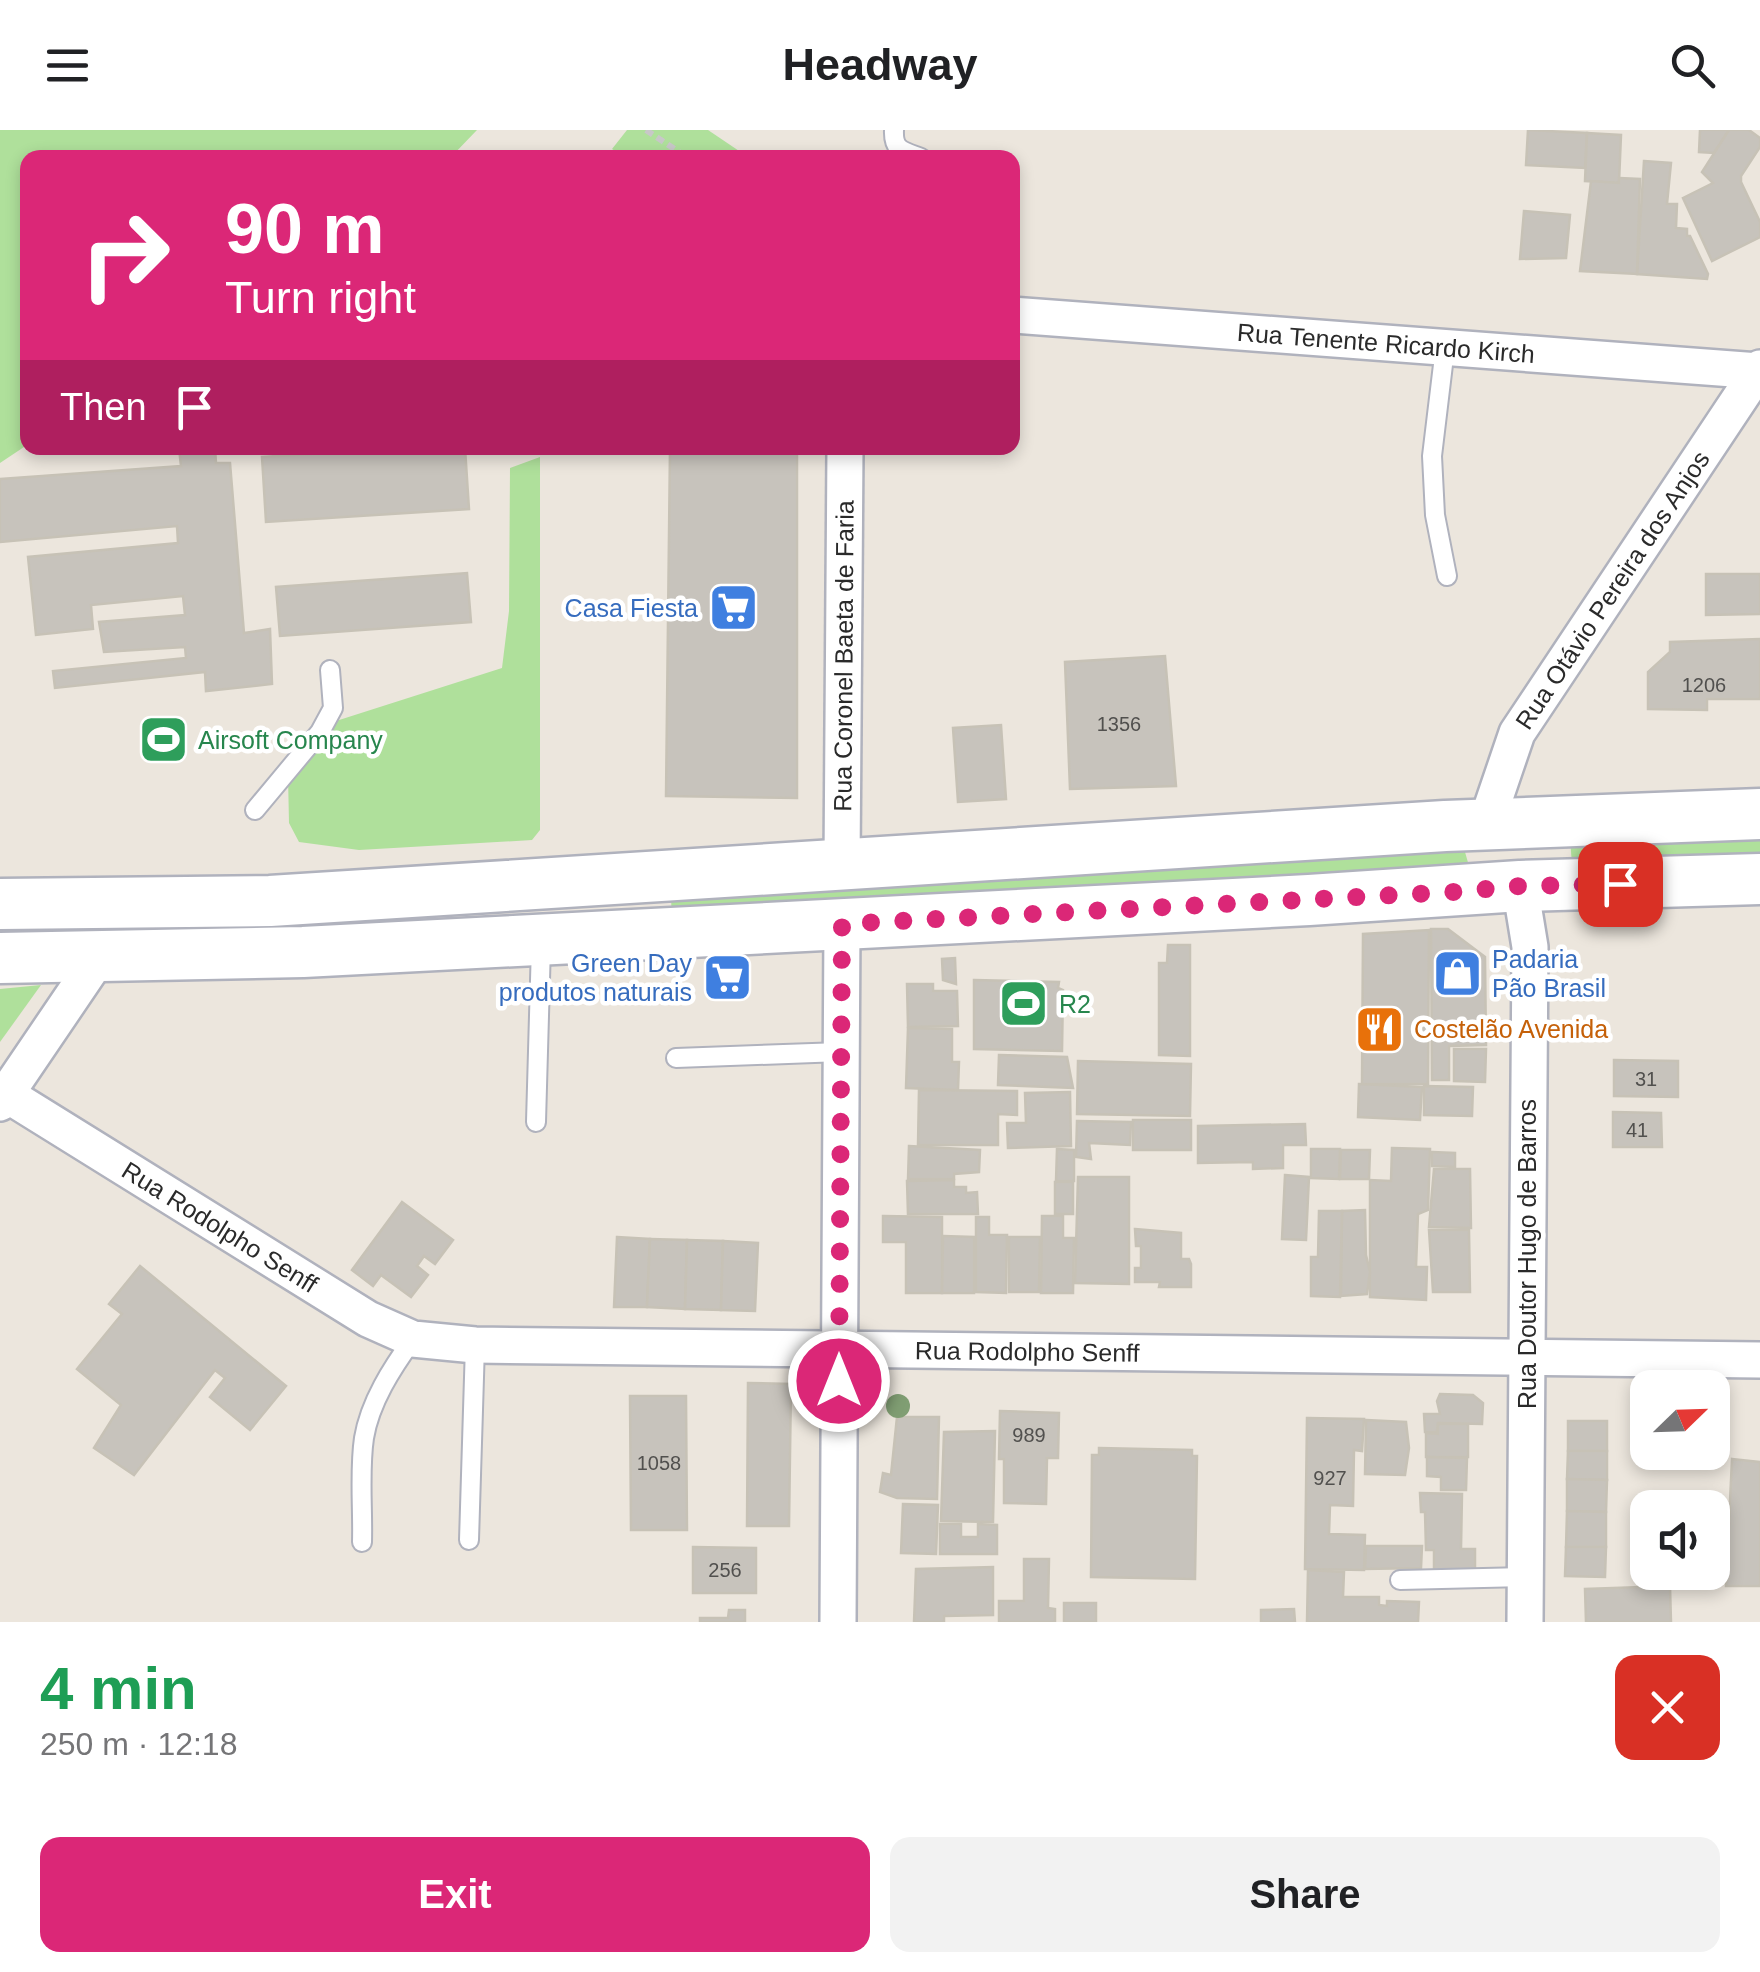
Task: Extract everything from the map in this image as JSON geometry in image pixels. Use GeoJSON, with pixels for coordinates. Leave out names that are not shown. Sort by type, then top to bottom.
{"type":"FeatureCollection","features":[{"type":"Feature","properties":{"kind":"main road"},"geometry":{"type":"LineString","coordinates":[[0,904],[270,901],[1486,824],[1760,814]]}},
{"type":"Feature","properties":{"kind":"main road"},"geometry":{"type":"LineString","coordinates":[[1486,824],[1520,886]]}},
{"type":"Feature","properties":{"kind":"main road"},"geometry":{"type":"LineString","coordinates":[[0,958],[304,952],[1520,886],[1760,879]]}},
{"type":"Feature","properties":{"kind":"street","name":"Rua Tenente Ricardo Kirch"},"geometry":{"type":"LineString","coordinates":[[1020,316],[1759,370]]}},
{"type":"Feature","properties":{"kind":"street","name":"Rua Otávio Pereira dos Anjos"},"geometry":{"type":"LineString","coordinates":[[1486,824],[1517,733],[1759,370]]}},
{"type":"Feature","properties":{"kind":"street","name":"Rua Coronel Baeta de Faria"},"geometry":{"type":"LineString","coordinates":[[842,864],[845,455]]}},
{"type":"Feature","properties":{"kind":"street","name":"Rua Doutor Hugo de Barros"},"geometry":{"type":"LineString","coordinates":[[1520,886],[1530,947],[1524,1622]]}},
{"type":"Feature","properties":{"kind":"street"},"geometry":{"type":"LineString","coordinates":[[838,1622],[842,924]]}},
{"type":"Feature","properties":{"kind":"street"},"geometry":{"type":"LineString","coordinates":[[3,1098],[99,956]]}},
{"type":"Feature","properties":{"kind":"street","name":"Rua Rodolpho Senff"},"geometry":{"type":"LineString","coordinates":[[3,1098],[368,1319],[413,1340],[475,1345],[1760,1360]]}},
{"type":"Feature","properties":{"kind":"lane"},"geometry":{"type":"LineString","coordinates":[[1445,348],[1432,456],[1435,515],[1447,576]]}},
{"type":"Feature","properties":{"kind":"lane"},"geometry":{"type":"LineString","coordinates":[[255,810],[320,732],[332,708],[330,670]]}},
{"type":"Feature","properties":{"kind":"lane"},"geometry":{"type":"LineString","coordinates":[[536,1122],[541,940]]}},
{"type":"Feature","properties":{"kind":"lane"},"geometry":{"type":"LineString","coordinates":[[676,1058],[841,1052]]}},
{"type":"Feature","properties":{"kind":"lane"},"geometry":{"type":"LineString","coordinates":[[362,1542],[364,1440],[371,1412],[395,1364],[413,1340]]}},
{"type":"Feature","properties":{"kind":"lane"},"geometry":{"type":"LineString","coordinates":[[469,1540],[475,1345]]}},
{"type":"Feature","properties":{"kind":"lane"},"geometry":{"type":"LineString","coordinates":[[1400,1580],[1525,1577]]}},
{"type":"Feature","properties":{"kind":"path"},"geometry":{"type":"LineString","coordinates":[[646,130],[676,150]]}},
{"type":"Feature","properties":{"kind":"green space"},"geometry":{"type":"Polygon","coordinates":[[[0,130],[477,130],[458,150],[20,150],[20,450],[0,463],[0,130]]]}},
{"type":"Feature","properties":{"kind":"green space"},"geometry":{"type":"Polygon","coordinates":[[[627,130],[708,130],[738,150],[614,150],[627,130]]]}},
{"type":"Feature","properties":{"kind":"green space"},"geometry":{"type":"Polygon","coordinates":[[[540,457],[540,830],[532,840],[359,850],[299,842],[289,823],[288,776],[336,721],[502,668],[509,611],[510,468],[540,457]]]}},
{"type":"Feature","properties":{"kind":"green space"},"geometry":{"type":"Polygon","coordinates":[[[1760,834],[1760,861],[1572,864],[1570,839],[1760,834]]]}},
{"type":"Feature","properties":{"kind":"green space"},"geometry":{"type":"Polygon","coordinates":[[[1465,852],[1469,866],[672,922],[671,897],[1465,852]]]}},
{"type":"Feature","properties":{"kind":"green space"},"geometry":{"type":"Polygon","coordinates":[[[41,985],[0,1042],[0,989],[41,985]]]}},
{"type":"Feature","properties":{"kind":"building"},"geometry":{"type":"Polygon","coordinates":[[[1528,130],[1587,133],[1585,168],[1526,165],[1528,130]]]}},
{"type":"Feature","properties":{"kind":"building"},"geometry":{"type":"Polygon","coordinates":[[[1700,130],[1729,130],[1714,153],[1699,152],[1700,130]]]}},
{"type":"Feature","properties":{"kind":"building"},"geometry":{"type":"Polygon","coordinates":[[[1729,130],[1749,130],[1760,138],[1760,147],[1741,182],[1760,222],[1760,237],[1712,261],[1683,198],[1713,183],[1702,172],[1729,130]]]}},
{"type":"Feature","properties":{"kind":"building"},"geometry":{"type":"Polygon","coordinates":[[[1587,133],[1621,135],[1619,183],[1585,181],[1587,133]]]}},
{"type":"Feature","properties":{"kind":"building"},"geometry":{"type":"Polygon","coordinates":[[[1644,161],[1671,163],[1667,204],[1677,204],[1676,228],[1687,229],[1707,279],[1637,274],[1644,161]]]}},
{"type":"Feature","properties":{"kind":"building"},"geometry":{"type":"Polygon","coordinates":[[[1619,178],[1640,179],[1637,274],[1580,271],[1591,181],[1619,183],[1619,178]]]}},
{"type":"Feature","properties":{"kind":"building"},"geometry":{"type":"Polygon","coordinates":[[[1524,211],[1570,215],[1566,258],[1520,259],[1524,211]]]}},
{"type":"Feature","properties":{"kind":"building"},"geometry":{"type":"Polygon","coordinates":[[[180,455],[215,455],[216,463],[230,463],[244,633],[270,629],[272,684],[206,691],[205,672],[55,688],[53,671],[186,658],[185,647],[104,652],[99,622],[185,615],[183,596],[91,605],[93,629],[36,635],[28,557],[178,543],[177,526],[0,542],[0,479],[181,466],[180,455]]]}},
{"type":"Feature","properties":{"kind":"building"},"geometry":{"type":"Polygon","coordinates":[[[465,455],[469,509],[266,522],[262,457],[465,455]]]}},
{"type":"Feature","properties":{"kind":"building","name":"Casa Fiesta"},"geometry":{"type":"Polygon","coordinates":[[[670,455],[797,455],[797,798],[666,796],[670,455]]]}},
{"type":"Feature","properties":{"kind":"building"},"geometry":{"type":"Polygon","coordinates":[[[467,573],[471,622],[280,636],[276,587],[467,573]]]}},
{"type":"Feature","properties":{"kind":"building"},"geometry":{"type":"Polygon","coordinates":[[[1706,574],[1760,574],[1760,614],[1706,615],[1706,574]]]}},
{"type":"Feature","properties":{"kind":"building"},"geometry":{"type":"Polygon","coordinates":[[[1760,639],[1760,699],[1707,699],[1707,710],[1648,709],[1648,672],[1670,652],[1670,642],[1760,639]]]}},
{"type":"Feature","properties":{"kind":"building"},"geometry":{"type":"Polygon","coordinates":[[[1165,656],[1176,786],[1070,789],[1065,662],[1165,656]]]}},
{"type":"Feature","properties":{"kind":"building"},"geometry":{"type":"Polygon","coordinates":[[[1001,725],[1006,799],[958,802],[953,728],[1001,725]]]}},
{"type":"Feature","properties":{"kind":"building"},"geometry":{"type":"Polygon","coordinates":[[[1431,929],[1448,929],[1485,957],[1486,1045],[1449,1046],[1449,1080],[1432,1080],[1431,929]]]}},
{"type":"Feature","properties":{"kind":"building"},"geometry":{"type":"Polygon","coordinates":[[[1429,930],[1428,1084],[1362,1084],[1363,934],[1429,930]]]}},
{"type":"Feature","properties":{"kind":"building"},"geometry":{"type":"Polygon","coordinates":[[[1168,945],[1190,945],[1190,1056],[1159,1055],[1159,963],[1167,963],[1168,945]]]}},
{"type":"Feature","properties":{"kind":"building"},"geometry":{"type":"Polygon","coordinates":[[[955,958],[956,984],[943,980],[942,959],[955,958]]]}},
{"type":"Feature","properties":{"kind":"building"},"geometry":{"type":"Polygon","coordinates":[[[974,980],[1059,982],[1058,988],[1063,990],[1062,1051],[974,1049],[974,980]]]}},
{"type":"Feature","properties":{"kind":"building"},"geometry":{"type":"Polygon","coordinates":[[[907,984],[933,984],[933,991],[957,991],[958,1026],[908,1027],[907,984]]]}},
{"type":"Feature","properties":{"kind":"building"},"geometry":{"type":"Polygon","coordinates":[[[908,1028],[952,1029],[952,1062],[959,1062],[958,1090],[906,1088],[908,1028]]]}},
{"type":"Feature","properties":{"kind":"building"},"geometry":{"type":"Polygon","coordinates":[[[1454,1049],[1486,1049],[1485,1082],[1454,1081],[1454,1049]]]}},
{"type":"Feature","properties":{"kind":"building"},"geometry":{"type":"Polygon","coordinates":[[[999,1055],[1067,1057],[1073,1088],[998,1085],[999,1055]]]}},
{"type":"Feature","properties":{"kind":"building"},"geometry":{"type":"Polygon","coordinates":[[[1614,1060],[1678,1061],[1678,1097],[1614,1096],[1614,1060]]]}},
{"type":"Feature","properties":{"kind":"building"},"geometry":{"type":"Polygon","coordinates":[[[1078,1061],[1191,1064],[1190,1116],[1077,1114],[1078,1061]]]}},
{"type":"Feature","properties":{"kind":"building"},"geometry":{"type":"Polygon","coordinates":[[[1359,1084],[1422,1087],[1420,1120],[1358,1117],[1359,1084]]]}},
{"type":"Feature","properties":{"kind":"building"},"geometry":{"type":"Polygon","coordinates":[[[1424,1086],[1473,1087],[1472,1116],[1424,1115],[1424,1086]]]}},
{"type":"Feature","properties":{"kind":"building"},"geometry":{"type":"Polygon","coordinates":[[[919,1090],[1017,1091],[1017,1115],[998,1114],[998,1145],[918,1145],[919,1090]]]}},
{"type":"Feature","properties":{"kind":"building"},"geometry":{"type":"Polygon","coordinates":[[[1070,1092],[1071,1146],[1008,1148],[1007,1123],[1026,1123],[1025,1093],[1070,1092]]]}},
{"type":"Feature","properties":{"kind":"building"},"geometry":{"type":"Polygon","coordinates":[[[1613,1112],[1661,1113],[1662,1147],[1613,1147],[1613,1112]]]}},
{"type":"Feature","properties":{"kind":"building"},"geometry":{"type":"Polygon","coordinates":[[[1133,1120],[1191,1120],[1191,1150],[1133,1150],[1133,1120]]]}},
{"type":"Feature","properties":{"kind":"building"},"geometry":{"type":"Polygon","coordinates":[[[1077,1121],[1131,1122],[1130,1145],[1089,1143],[1091,1159],[1076,1157],[1077,1121]]]}},
{"type":"Feature","properties":{"kind":"building"},"geometry":{"type":"Polygon","coordinates":[[[1305,1124],[1306,1145],[1283,1145],[1283,1168],[1253,1169],[1253,1162],[1198,1163],[1198,1126],[1305,1124]]]}},
{"type":"Feature","properties":{"kind":"building"},"geometry":{"type":"Polygon","coordinates":[[[909,1146],[980,1150],[979,1172],[954,1174],[954,1179],[908,1179],[909,1146]]]}},
{"type":"Feature","properties":{"kind":"building"},"geometry":{"type":"Polygon","coordinates":[[[1392,1148],[1430,1149],[1428,1210],[1418,1214],[1416,1267],[1427,1267],[1426,1300],[1370,1297],[1370,1180],[1391,1181],[1392,1148]]]}},
{"type":"Feature","properties":{"kind":"building"},"geometry":{"type":"Polygon","coordinates":[[[1057,1149],[1074,1150],[1074,1181],[1056,1181],[1057,1149]]]}},
{"type":"Feature","properties":{"kind":"building"},"geometry":{"type":"Polygon","coordinates":[[[1311,1149],[1340,1149],[1339,1179],[1311,1178],[1311,1149]]]}},
{"type":"Feature","properties":{"kind":"building"},"geometry":{"type":"Polygon","coordinates":[[[1341,1150],[1370,1150],[1369,1179],[1340,1179],[1341,1150]]]}},
{"type":"Feature","properties":{"kind":"building"},"geometry":{"type":"Polygon","coordinates":[[[1432,1152],[1455,1153],[1455,1167],[1432,1166],[1432,1152]]]}},
{"type":"Feature","properties":{"kind":"building"},"geometry":{"type":"Polygon","coordinates":[[[1434,1169],[1470,1169],[1471,1228],[1429,1227],[1434,1169]]]}},
{"type":"Feature","properties":{"kind":"building"},"geometry":{"type":"Polygon","coordinates":[[[1285,1175],[1309,1177],[1306,1240],[1282,1239],[1285,1175]]]}},
{"type":"Feature","properties":{"kind":"building"},"geometry":{"type":"Polygon","coordinates":[[[1078,1177],[1129,1177],[1129,1284],[1075,1283],[1078,1177]]]}},
{"type":"Feature","properties":{"kind":"building"},"geometry":{"type":"Polygon","coordinates":[[[954,1180],[954,1187],[966,1187],[966,1193],[977,1192],[978,1214],[908,1214],[907,1181],[954,1180]]]}},
{"type":"Feature","properties":{"kind":"building"},"geometry":{"type":"Polygon","coordinates":[[[1055,1182],[1073,1182],[1073,1214],[1055,1214],[1055,1182]]]}},
{"type":"Feature","properties":{"kind":"building"},"geometry":{"type":"Polygon","coordinates":[[[402,1202],[453,1240],[435,1264],[424,1256],[417,1266],[428,1275],[411,1297],[381,1275],[373,1286],[352,1270],[402,1202]]]}},
{"type":"Feature","properties":{"kind":"building"},"geometry":{"type":"Polygon","coordinates":[[[1365,1210],[1370,1272],[1367,1294],[1341,1296],[1342,1211],[1365,1210]]]}},
{"type":"Feature","properties":{"kind":"building"},"geometry":{"type":"Polygon","coordinates":[[[1319,1211],[1342,1211],[1340,1297],[1311,1296],[1311,1257],[1318,1257],[1319,1211]]]}},
{"type":"Feature","properties":{"kind":"building"},"geometry":{"type":"Polygon","coordinates":[[[883,1216],[942,1217],[942,1293],[906,1293],[906,1242],[883,1242],[883,1216]]]}},
{"type":"Feature","properties":{"kind":"building"},"geometry":{"type":"Polygon","coordinates":[[[1042,1216],[1063,1216],[1063,1238],[1074,1238],[1073,1293],[1041,1293],[1042,1216]]]}},
{"type":"Feature","properties":{"kind":"building"},"geometry":{"type":"Polygon","coordinates":[[[976,1217],[989,1217],[989,1235],[1007,1235],[1006,1293],[976,1292],[976,1217]]]}},
{"type":"Feature","properties":{"kind":"building"},"geometry":{"type":"Polygon","coordinates":[[[1135,1229],[1181,1233],[1181,1259],[1189,1259],[1191,1264],[1191,1287],[1135,1282],[1135,1268],[1141,1268],[1141,1246],[1136,1246],[1135,1229]]]}},
{"type":"Feature","properties":{"kind":"building"},"geometry":{"type":"Polygon","coordinates":[[[1429,1230],[1469,1230],[1470,1292],[1433,1292],[1429,1230]]]}},
{"type":"Feature","properties":{"kind":"building"},"geometry":{"type":"Polygon","coordinates":[[[943,1236],[974,1237],[974,1293],[942,1293],[943,1236]]]}},
{"type":"Feature","properties":{"kind":"building"},"geometry":{"type":"Polygon","coordinates":[[[617,1237],[650,1239],[647,1307],[614,1307],[617,1237]]]}},
{"type":"Feature","properties":{"kind":"building"},"geometry":{"type":"Polygon","coordinates":[[[1009,1237],[1040,1237],[1039,1292],[1009,1292],[1009,1237]]]}},
{"type":"Feature","properties":{"kind":"building"},"geometry":{"type":"Polygon","coordinates":[[[650,1239],[687,1240],[685,1309],[647,1307],[650,1239]]]}},
{"type":"Feature","properties":{"kind":"building"},"geometry":{"type":"Polygon","coordinates":[[[687,1240],[723,1241],[721,1310],[685,1309],[687,1240]]]}},
{"type":"Feature","properties":{"kind":"building"},"geometry":{"type":"Polygon","coordinates":[[[723,1241],[758,1243],[755,1311],[721,1310],[723,1241]]]}},
{"type":"Feature","properties":{"kind":"building"},"geometry":{"type":"Polygon","coordinates":[[[140,1266],[286,1386],[250,1430],[210,1397],[225,1378],[215,1370],[134,1475],[94,1448],[121,1405],[77,1369],[122,1314],[109,1304],[140,1266]]]}},
{"type":"Feature","properties":{"kind":"building"},"geometry":{"type":"Polygon","coordinates":[[[748,1383],[791,1384],[789,1526],[747,1526],[748,1383]]]}},
{"type":"Feature","properties":{"kind":"building"},"geometry":{"type":"Polygon","coordinates":[[[1440,1394],[1473,1395],[1483,1403],[1482,1424],[1438,1423],[1437,1432],[1425,1432],[1424,1414],[1440,1414],[1440,1394]]]}},
{"type":"Feature","properties":{"kind":"building"},"geometry":{"type":"Polygon","coordinates":[[[630,1396],[686,1396],[687,1530],[631,1530],[630,1396]]]}},
{"type":"Feature","properties":{"kind":"building"},"geometry":{"type":"Polygon","coordinates":[[[1000,1411],[1059,1413],[1058,1458],[1047,1458],[1046,1504],[1004,1503],[1004,1459],[999,1459],[1000,1411]]]}},
{"type":"Feature","properties":{"kind":"building"},"geometry":{"type":"Polygon","coordinates":[[[897,1417],[939,1417],[937,1499],[897,1498],[880,1492],[883,1473],[891,1475],[897,1417]]]}},
{"type":"Feature","properties":{"kind":"building"},"geometry":{"type":"Polygon","coordinates":[[[1307,1418],[1364,1419],[1362,1451],[1354,1450],[1353,1506],[1330,1505],[1329,1534],[1365,1535],[1364,1570],[1305,1569],[1307,1418]]]}},
{"type":"Feature","properties":{"kind":"building"},"geometry":{"type":"Polygon","coordinates":[[[1366,1420],[1406,1422],[1409,1448],[1405,1475],[1365,1474],[1366,1420]]]}},
{"type":"Feature","properties":{"kind":"building"},"geometry":{"type":"Polygon","coordinates":[[[1568,1421],[1607,1421],[1607,1451],[1568,1451],[1568,1421]]]}},
{"type":"Feature","properties":{"kind":"building"},"geometry":{"type":"Polygon","coordinates":[[[1438,1424],[1468,1424],[1468,1457],[1426,1457],[1426,1433],[1438,1434],[1438,1424]]]}},
{"type":"Feature","properties":{"kind":"building"},"geometry":{"type":"Polygon","coordinates":[[[995,1431],[993,1522],[941,1521],[944,1432],[995,1431]]]}},
{"type":"Feature","properties":{"kind":"building"},"geometry":{"type":"Polygon","coordinates":[[[1099,1448],[1192,1450],[1192,1456],[1197,1456],[1195,1579],[1091,1577],[1092,1455],[1099,1455],[1099,1448]]]}},
{"type":"Feature","properties":{"kind":"building"},"geometry":{"type":"Polygon","coordinates":[[[1568,1451],[1607,1451],[1607,1480],[1567,1479],[1568,1451]]]}},
{"type":"Feature","properties":{"kind":"building"},"geometry":{"type":"Polygon","coordinates":[[[1427,1457],[1467,1458],[1466,1490],[1441,1490],[1441,1477],[1427,1476],[1427,1457]]]}},
{"type":"Feature","properties":{"kind":"building"},"geometry":{"type":"Polygon","coordinates":[[[1732,1459],[1760,1462],[1760,1586],[1730,1586],[1732,1459]]]}},
{"type":"Feature","properties":{"kind":"building"},"geometry":{"type":"Polygon","coordinates":[[[1567,1479],[1607,1480],[1606,1512],[1567,1511],[1567,1479]]]}},
{"type":"Feature","properties":{"kind":"building"},"geometry":{"type":"Polygon","coordinates":[[[1420,1493],[1462,1494],[1461,1549],[1475,1549],[1475,1570],[1434,1570],[1434,1550],[1426,1550],[1420,1493]]]}},
{"type":"Feature","properties":{"kind":"building"},"geometry":{"type":"Polygon","coordinates":[[[903,1504],[938,1505],[936,1554],[901,1553],[903,1504]]]}},
{"type":"Feature","properties":{"kind":"building"},"geometry":{"type":"Polygon","coordinates":[[[1567,1511],[1606,1512],[1606,1547],[1566,1547],[1567,1511]]]}},
{"type":"Feature","properties":{"kind":"building"},"geometry":{"type":"Polygon","coordinates":[[[940,1524],[961,1524],[961,1537],[978,1537],[978,1524],[997,1525],[997,1554],[940,1554],[940,1524]]]}},
{"type":"Feature","properties":{"kind":"building"},"geometry":{"type":"Polygon","coordinates":[[[1366,1546],[1422,1546],[1421,1568],[1365,1569],[1366,1546]]]}},
{"type":"Feature","properties":{"kind":"building"},"geometry":{"type":"Polygon","coordinates":[[[693,1547],[756,1548],[756,1593],[693,1593],[693,1547]]]}},
{"type":"Feature","properties":{"kind":"building"},"geometry":{"type":"Polygon","coordinates":[[[1566,1547],[1606,1547],[1605,1577],[1565,1576],[1566,1547]]]}},
{"type":"Feature","properties":{"kind":"building"},"geometry":{"type":"Polygon","coordinates":[[[1024,1559],[1049,1559],[1048,1608],[1055,1609],[1055,1622],[999,1622],[999,1601],[1024,1601],[1024,1559]]]}},
{"type":"Feature","properties":{"kind":"building"},"geometry":{"type":"Polygon","coordinates":[[[993,1567],[993,1615],[944,1616],[944,1622],[914,1622],[916,1569],[993,1567]]]}},
{"type":"Feature","properties":{"kind":"building"},"geometry":{"type":"Polygon","coordinates":[[[1308,1570],[1344,1572],[1343,1597],[1379,1597],[1379,1605],[1387,1606],[1387,1601],[1419,1602],[1418,1622],[1307,1622],[1308,1570]]]}},
{"type":"Feature","properties":{"kind":"building"},"geometry":{"type":"Polygon","coordinates":[[[1585,1589],[1670,1590],[1671,1622],[1586,1622],[1585,1589]]]}},
{"type":"Feature","properties":{"kind":"building"},"geometry":{"type":"Polygon","coordinates":[[[1064,1603],[1096,1603],[1096,1622],[1064,1622],[1064,1603]]]}},
{"type":"Feature","properties":{"kind":"building"},"geometry":{"type":"Polygon","coordinates":[[[1294,1609],[1295,1622],[1261,1622],[1261,1610],[1294,1609]]]}},
{"type":"Feature","properties":{"kind":"building"},"geometry":{"type":"Polygon","coordinates":[[[729,1610],[745,1610],[745,1622],[700,1622],[700,1618],[728,1618],[729,1610]]]}},
{"type":"Feature","properties":{"kind":"place","name":"Casa Fiesta"},"geometry":{"type":"Point","coordinates":[733,608]}},
{"type":"Feature","properties":{"kind":"place","name":"Airsoft Company"},"geometry":{"type":"Point","coordinates":[163,740]}},
{"type":"Feature","properties":{"kind":"place","name":"Padaria Pão Brasil"},"geometry":{"type":"Point","coordinates":[1457,973]}},
{"type":"Feature","properties":{"kind":"place","name":"Green Day produtos naturais"},"geometry":{"type":"Point","coordinates":[727,977]}},
{"type":"Feature","properties":{"kind":"place","name":"R2"},"geometry":{"type":"Point","coordinates":[1024,1004]}},
{"type":"Feature","properties":{"kind":"place","name":"Costelão Avenida"},"geometry":{"type":"Point","coordinates":[1379,1029]}},
{"type":"Feature","properties":{"kind":"route"},"geometry":{"type":"LineString","coordinates":[[839,1381],[842,924],[1520,886],[1620,884]]}}]}
